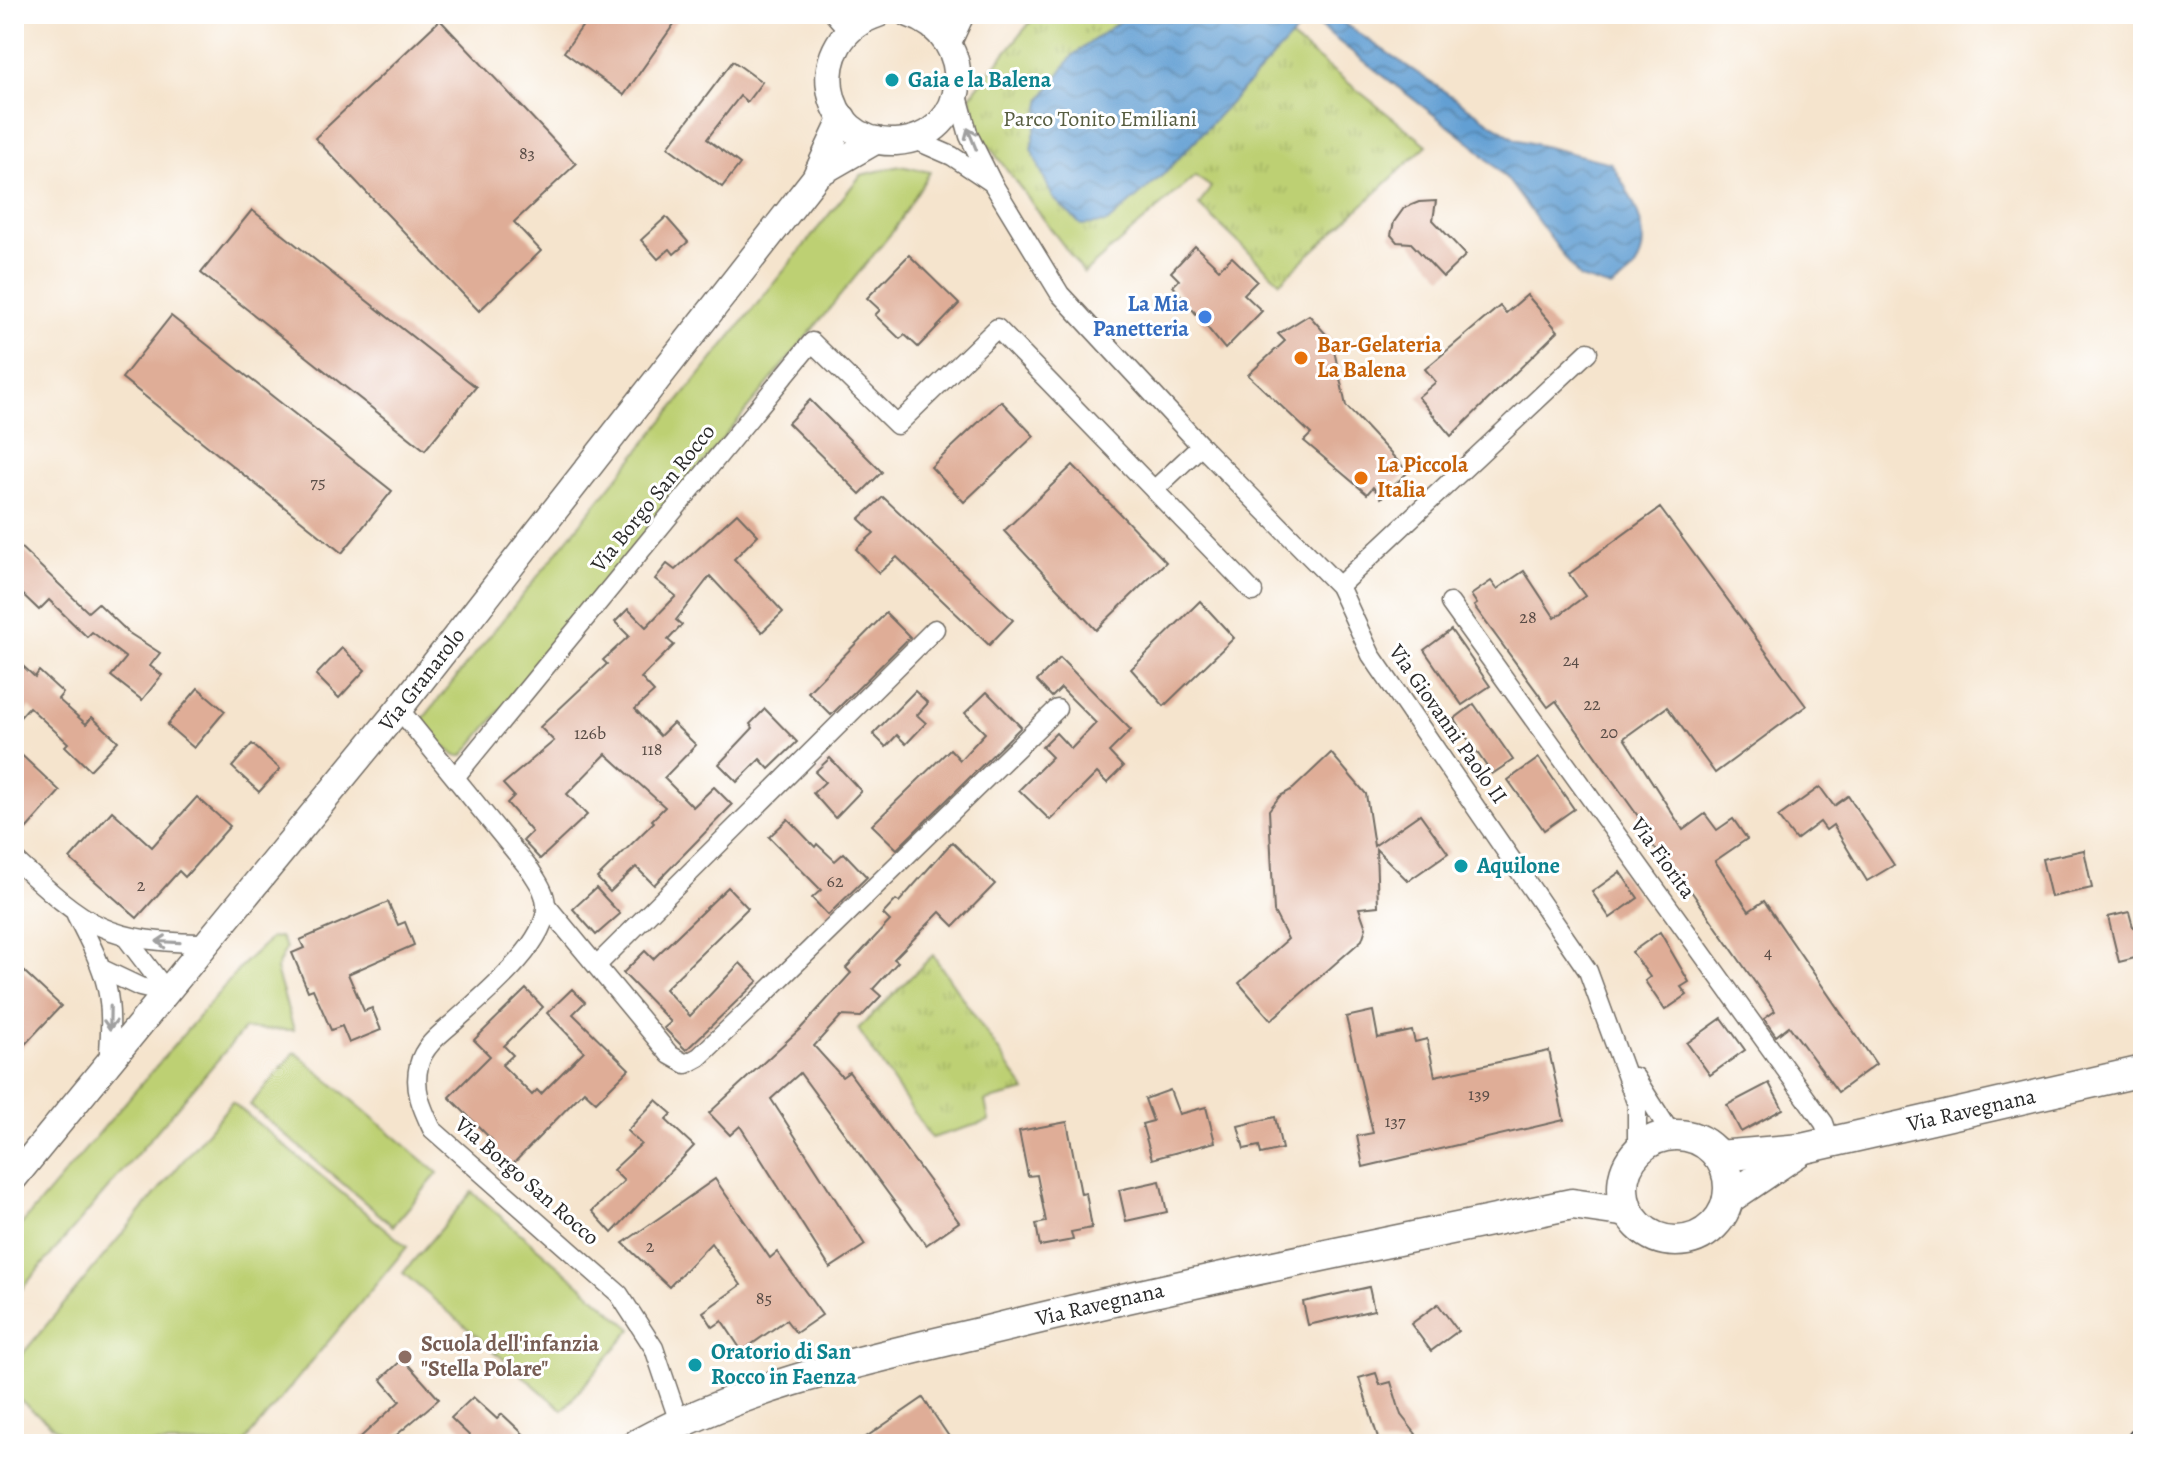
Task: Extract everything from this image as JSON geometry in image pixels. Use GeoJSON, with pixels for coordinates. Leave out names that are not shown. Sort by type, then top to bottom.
{"type":"FeatureCollection","features":[{"type":"Feature","properties":{"kind":"main road"},"geometry":{"type":"LineString","coordinates":[[878,14],[841,22],[829,73],[833,101],[843,118],[858,131],[877,140],[913,139],[933,129],[948,112],[957,92],[956,58],[948,42],[921,16]]}},
{"type":"Feature","properties":{"kind":"main road"},"geometry":{"type":"LineString","coordinates":[[948,42],[961,14]]}},
{"type":"Feature","properties":{"kind":"main road"},"geometry":{"type":"LineString","coordinates":[[818,174],[843,118]]}},
{"type":"Feature","properties":{"kind":"main road"},"geometry":{"type":"LineString","coordinates":[[818,174],[877,140]]}},
{"type":"Feature","properties":{"kind":"main road","name":"Via Granarolo"},"geometry":{"type":"LineString","coordinates":[[14,1178],[169,994],[399,709],[818,174]]}},
{"type":"Feature","properties":{"kind":"main road","name":"Via Ravegnana"},"geometry":{"type":"LineString","coordinates":[[1718,1156],[1801,1149],[1831,1143],[2143,1071]]}},
{"type":"Feature","properties":{"kind":"main road"},"geometry":{"type":"LineString","coordinates":[[1672,1135],[1697,1140],[1718,1156],[1729,1184],[1728,1199]]}},
{"type":"Feature","properties":{"kind":"main road","name":"Via Ravegnana"},"geometry":{"type":"LineString","coordinates":[[1572,1204],[1659,1138],[1672,1135]]}},
{"type":"Feature","properties":{"kind":"main road","name":"Via Ravegnana"},"geometry":{"type":"LineString","coordinates":[[638,1444],[679,1422],[786,1380],[1185,1285],[1572,1204],[1628,1212],[1648,1233],[1661,1239],[1690,1239],[1715,1225],[1728,1199],[1801,1149]]}},
{"type":"Feature","properties":{"kind":"main road"},"geometry":{"type":"LineString","coordinates":[[1628,1212],[1623,1192],[1631,1162]]}},
{"type":"Feature","properties":{"kind":"street","name":"Via Giovanni Paolo II"},"geometry":{"type":"LineString","coordinates":[[957,92],[969,136],[993,184],[1060,294],[1201,446],[1339,586],[1371,655],[1588,971],[1637,1105],[1631,1162]]}},
{"type":"Feature","properties":{"kind":"street","name":"Via Giovanni Paolo II"},"geometry":{"type":"LineString","coordinates":[[913,139],[952,156],[993,184]]}},
{"type":"Feature","properties":{"kind":"street","name":"Via Borgo San Rocco"},"geometry":{"type":"LineString","coordinates":[[456,776],[812,342],[897,425],[997,328],[1154,490]]}},
{"type":"Feature","properties":{"kind":"street"},"geometry":{"type":"LineString","coordinates":[[1339,586],[1588,352]]}},
{"type":"Feature","properties":{"kind":"street"},"geometry":{"type":"LineString","coordinates":[[1201,446],[1154,490],[1253,592]]}},
{"type":"Feature","properties":{"kind":"street","name":"Via Fiorita"},"geometry":{"type":"LineString","coordinates":[[1450,603],[1824,1123],[1831,1143]]}},
{"type":"Feature","properties":{"kind":"street"},"geometry":{"type":"LineString","coordinates":[[597,965],[935,629]]}},
{"type":"Feature","properties":{"kind":"street"},"geometry":{"type":"LineString","coordinates":[[399,709],[531,871],[543,891],[546,905],[670,1055],[686,1064],[733,1025],[1057,709]]}},
{"type":"Feature","properties":{"kind":"street"},"geometry":{"type":"LineString","coordinates":[[14,859],[76,915],[127,939],[210,943]]}},
{"type":"Feature","properties":{"kind":"street","name":"Via Borgo San Rocco"},"geometry":{"type":"LineString","coordinates":[[546,905],[536,935],[505,975],[431,1043],[419,1064],[418,1100],[432,1129],[619,1294],[654,1348],[679,1422]]}},
{"type":"Feature","properties":{"kind":"street"},"geometry":{"type":"LineString","coordinates":[[76,915],[104,970],[112,1012],[107,1067]]}},
{"type":"Feature","properties":{"kind":"street"},"geometry":{"type":"LineString","coordinates":[[127,939],[169,994]]}},
{"type":"Feature","properties":{"kind":"street"},"geometry":{"type":"LineString","coordinates":[[104,970],[140,987],[169,994]]}},
{"type":"Feature","properties":{"kind":"street","name":"Via Giovanni Paolo II"},"geometry":{"type":"LineString","coordinates":[[1621,1055],[1672,1135]]}},
{"type":"Feature","properties":{"kind":"green space","name":"Parco Tonito Emiliani"},"geometry":{"type":"Polygon","coordinates":[[[1037,14],[1261,14],[1427,145],[1280,282],[1199,205],[1211,187],[1195,176],[1084,273],[980,134],[970,96],[1037,14]]]}},
{"type":"Feature","properties":{"kind":"green space"},"geometry":{"type":"Polygon","coordinates":[[[900,166],[930,172],[893,231],[463,756],[456,756],[418,725],[861,175],[900,166]]]}},
{"type":"Feature","properties":{"kind":"green space"},"geometry":{"type":"Polygon","coordinates":[[[280,937],[286,948],[276,970],[294,1030],[244,1029],[14,1298],[14,1233],[245,962],[271,938],[280,937]]]}},
{"type":"Feature","properties":{"kind":"green space"},"geometry":{"type":"Polygon","coordinates":[[[933,955],[1026,1091],[985,1101],[989,1121],[931,1138],[858,1029],[933,955]]]}},
{"type":"Feature","properties":{"kind":"green space"},"geometry":{"type":"Polygon","coordinates":[[[295,1052],[438,1173],[393,1226],[250,1105],[295,1052]]]}},
{"type":"Feature","properties":{"kind":"green space"},"geometry":{"type":"Polygon","coordinates":[[[232,1102],[407,1247],[243,1444],[74,1444],[14,1395],[14,1364],[232,1102]]]}},
{"type":"Feature","properties":{"kind":"green space"},"geometry":{"type":"Polygon","coordinates":[[[472,1192],[632,1329],[563,1410],[403,1273],[472,1192]]]}},
{"type":"Feature","properties":{"kind":"water"},"geometry":{"type":"Polygon","coordinates":[[[1267,14],[1330,14],[1515,139],[1611,163],[1632,200],[1642,227],[1641,255],[1633,271],[1611,288],[1580,278],[1507,179],[1473,145],[1312,21],[1302,26],[1165,173],[1107,223],[1081,225],[1053,198],[1031,149],[1042,98],[1073,55],[1123,19],[1182,20],[1257,27],[1267,14]]]}},
{"type":"Feature","properties":{"kind":"building"},"geometry":{"type":"Polygon","coordinates":[[[591,14],[681,14],[624,95],[564,52],[591,14]]]}},
{"type":"Feature","properties":{"kind":"building"},"geometry":{"type":"Polygon","coordinates":[[[440,20],[576,164],[514,222],[541,251],[479,311],[315,138],[440,20]]]}},
{"type":"Feature","properties":{"kind":"building"},"geometry":{"type":"Polygon","coordinates":[[[733,61],[762,82],[747,102],[740,96],[707,139],[740,164],[722,187],[668,147],[733,61]]]}},
{"type":"Feature","properties":{"kind":"building"},"geometry":{"type":"Polygon","coordinates":[[[1436,201],[1433,220],[1466,255],[1443,277],[1411,243],[1397,242],[1391,235],[1394,222],[1404,208],[1419,202],[1436,201]]]}},
{"type":"Feature","properties":{"kind":"building"},"geometry":{"type":"Polygon","coordinates":[[[252,210],[476,387],[425,450],[201,273],[252,210]]]}},
{"type":"Feature","properties":{"kind":"building"},"geometry":{"type":"Polygon","coordinates":[[[666,217],[688,242],[674,254],[670,249],[658,259],[641,240],[666,217]]]}},
{"type":"Feature","properties":{"kind":"building"},"geometry":{"type":"Polygon","coordinates":[[[1195,246],[1219,269],[1232,257],[1257,281],[1244,294],[1262,311],[1225,349],[1173,286],[1179,280],[1171,272],[1195,246]]]}},
{"type":"Feature","properties":{"kind":"building"},"geometry":{"type":"Polygon","coordinates":[[[909,255],[959,304],[918,347],[905,335],[900,339],[875,315],[880,310],[867,298],[909,255]]]}},
{"type":"Feature","properties":{"kind":"building"},"geometry":{"type":"Polygon","coordinates":[[[1527,295],[1558,331],[1451,436],[1418,397],[1436,382],[1425,369],[1500,306],[1506,313],[1527,295]]]}},
{"type":"Feature","properties":{"kind":"building"},"geometry":{"type":"Polygon","coordinates":[[[1309,315],[1332,341],[1346,406],[1408,472],[1381,498],[1373,487],[1367,494],[1304,441],[1311,434],[1248,375],[1285,341],[1278,334],[1309,315]]]}},
{"type":"Feature","properties":{"kind":"building"},"geometry":{"type":"Polygon","coordinates":[[[171,316],[392,491],[342,553],[122,378],[171,316]]]}},
{"type":"Feature","properties":{"kind":"building"},"geometry":{"type":"Polygon","coordinates":[[[810,400],[882,472],[860,494],[788,423],[810,400]]]}},
{"type":"Feature","properties":{"kind":"building"},"geometry":{"type":"Polygon","coordinates":[[[1001,401],[1034,436],[964,502],[931,467],[1001,401]]]}},
{"type":"Feature","properties":{"kind":"building"},"geometry":{"type":"Polygon","coordinates":[[[1073,465],[1166,562],[1096,630],[1004,531],[1073,465]]]}},
{"type":"Feature","properties":{"kind":"building"},"geometry":{"type":"Polygon","coordinates":[[[883,497],[1013,620],[989,645],[897,557],[879,573],[856,549],[874,533],[859,519],[883,497]]]}},
{"type":"Feature","properties":{"kind":"building"},"geometry":{"type":"Polygon","coordinates":[[[1660,508],[1806,706],[1715,773],[1667,707],[1624,738],[1683,830],[1705,814],[1717,830],[1733,819],[1747,839],[1715,861],[1749,911],[1764,901],[1876,1064],[1838,1092],[1789,1026],[1776,1036],[1764,1019],[1775,1011],[1684,881],[1680,883],[1646,836],[1650,833],[1556,701],[1548,707],[1474,606],[1477,604],[1471,595],[1491,581],[1497,589],[1524,571],[1555,618],[1585,596],[1569,574],[1660,508]]]}},
{"type":"Feature","properties":{"kind":"building"},"geometry":{"type":"Polygon","coordinates":[[[737,513],[758,535],[734,559],[783,612],[762,632],[710,576],[676,620],[682,625],[668,640],[674,645],[641,678],[654,692],[635,709],[660,736],[673,723],[696,745],[664,778],[693,807],[714,787],[732,805],[654,885],[636,867],[610,892],[597,878],[654,822],[652,820],[665,807],[606,754],[567,794],[587,815],[540,859],[523,841],[532,832],[507,803],[514,796],[503,784],[554,741],[540,727],[607,664],[603,660],[629,636],[615,622],[628,609],[646,627],[676,596],[655,579],[667,564],[675,570],[737,513]]]}},
{"type":"Feature","properties":{"kind":"building"},"geometry":{"type":"Polygon","coordinates":[[[14,541],[88,612],[98,603],[129,633],[160,653],[150,666],[162,675],[142,700],[111,676],[126,658],[92,632],[87,637],[49,600],[39,610],[14,586],[14,541]]]}},
{"type":"Feature","properties":{"kind":"building"},"geometry":{"type":"Polygon","coordinates":[[[1200,601],[1234,638],[1164,706],[1131,669],[1200,601]]]}},
{"type":"Feature","properties":{"kind":"building"},"geometry":{"type":"Polygon","coordinates":[[[886,613],[910,637],[831,715],[808,692],[886,613]]]}},
{"type":"Feature","properties":{"kind":"building"},"geometry":{"type":"Polygon","coordinates":[[[1451,630],[1490,686],[1462,705],[1424,650],[1451,630]]]}},
{"type":"Feature","properties":{"kind":"building"},"geometry":{"type":"Polygon","coordinates":[[[342,648],[365,670],[339,698],[316,675],[342,648]]]}},
{"type":"Feature","properties":{"kind":"building"},"geometry":{"type":"Polygon","coordinates":[[[14,658],[35,677],[39,671],[63,693],[58,699],[86,724],[92,717],[118,741],[90,770],[65,746],[68,743],[29,707],[14,724],[14,658]]]}},
{"type":"Feature","properties":{"kind":"building"},"geometry":{"type":"Polygon","coordinates":[[[1060,658],[1131,730],[1109,752],[1123,767],[1107,783],[1097,773],[1050,820],[1019,790],[1052,757],[1042,747],[1056,733],[1071,749],[1096,723],[1061,688],[1052,697],[1037,681],[1060,658]]]}},
{"type":"Feature","properties":{"kind":"building"},"geometry":{"type":"Polygon","coordinates":[[[198,688],[225,711],[194,748],[167,725],[198,688]]]}},
{"type":"Feature","properties":{"kind":"building"},"geometry":{"type":"Polygon","coordinates":[[[915,691],[928,703],[917,715],[926,723],[906,744],[897,735],[886,747],[873,734],[915,691]]]}},
{"type":"Feature","properties":{"kind":"building"},"geometry":{"type":"Polygon","coordinates":[[[987,692],[1021,727],[897,849],[872,825],[950,749],[960,760],[985,733],[965,713],[987,692]]]}},
{"type":"Feature","properties":{"kind":"building"},"geometry":{"type":"Polygon","coordinates":[[[1474,704],[1513,760],[1492,774],[1454,719],[1474,704]]]}},
{"type":"Feature","properties":{"kind":"building"},"geometry":{"type":"Polygon","coordinates":[[[765,709],[797,742],[769,769],[760,759],[737,782],[719,764],[753,728],[750,724],[765,709]]]}},
{"type":"Feature","properties":{"kind":"building"},"geometry":{"type":"Polygon","coordinates":[[[252,744],[280,769],[259,792],[232,767],[252,744]]]}},
{"type":"Feature","properties":{"kind":"building"},"geometry":{"type":"Polygon","coordinates":[[[14,748],[60,791],[26,829],[14,818],[14,748]]]}},
{"type":"Feature","properties":{"kind":"building"},"geometry":{"type":"Polygon","coordinates":[[[1331,753],[1366,794],[1374,846],[1420,814],[1448,853],[1408,881],[1376,849],[1378,906],[1359,908],[1366,928],[1362,940],[1271,1020],[1239,983],[1288,939],[1274,912],[1269,810],[1280,796],[1293,789],[1331,753]]]}},
{"type":"Feature","properties":{"kind":"building"},"geometry":{"type":"Polygon","coordinates":[[[830,758],[861,791],[835,818],[813,793],[825,782],[815,772],[830,758]]]}},
{"type":"Feature","properties":{"kind":"building"},"geometry":{"type":"Polygon","coordinates":[[[1539,758],[1574,809],[1544,830],[1508,780],[1539,758]]]}},
{"type":"Feature","properties":{"kind":"building"},"geometry":{"type":"Polygon","coordinates":[[[1820,787],[1834,806],[1848,796],[1894,865],[1867,881],[1833,825],[1826,830],[1820,822],[1796,840],[1778,817],[1820,787]]]}},
{"type":"Feature","properties":{"kind":"building"},"geometry":{"type":"Polygon","coordinates":[[[197,797],[230,826],[185,877],[179,871],[137,918],[70,859],[112,811],[152,847],[197,797]]]}},
{"type":"Feature","properties":{"kind":"building"},"geometry":{"type":"Polygon","coordinates":[[[788,819],[815,847],[817,844],[835,861],[844,853],[867,877],[828,915],[812,898],[821,890],[769,837],[788,819]]]}},
{"type":"Feature","properties":{"kind":"building"},"geometry":{"type":"Polygon","coordinates":[[[952,842],[995,884],[954,926],[940,912],[894,959],[898,962],[873,989],[881,996],[861,1017],[841,1016],[814,1046],[842,1077],[849,1072],[959,1222],[926,1245],[800,1073],[771,1099],[865,1245],[830,1268],[740,1126],[730,1135],[709,1113],[801,1028],[851,973],[846,968],[890,921],[883,914],[896,900],[899,902],[952,842]]]}},
{"type":"Feature","properties":{"kind":"building"},"geometry":{"type":"Polygon","coordinates":[[[2084,850],[2092,888],[2051,897],[2042,859],[2084,850]]]}},
{"type":"Feature","properties":{"kind":"building"},"geometry":{"type":"Polygon","coordinates":[[[1620,872],[1638,898],[1610,918],[1592,892],[1620,872]]]}},
{"type":"Feature","properties":{"kind":"building"},"geometry":{"type":"Polygon","coordinates":[[[728,887],[748,908],[665,989],[690,1016],[740,963],[758,981],[686,1050],[664,1028],[671,1022],[623,973],[645,951],[653,959],[728,887]]]}},
{"type":"Feature","properties":{"kind":"building"},"geometry":{"type":"Polygon","coordinates":[[[596,888],[620,914],[596,935],[573,909],[596,888]]]}},
{"type":"Feature","properties":{"kind":"building"},"geometry":{"type":"Polygon","coordinates":[[[388,902],[398,925],[405,922],[414,945],[348,974],[364,1011],[372,1008],[381,1030],[349,1043],[342,1026],[331,1030],[313,989],[308,991],[292,953],[304,948],[300,940],[388,902]]]}},
{"type":"Feature","properties":{"kind":"building"},"geometry":{"type":"Polygon","coordinates":[[[2129,912],[2133,927],[2143,925],[2143,956],[2119,962],[2108,917],[2129,912]]]}},
{"type":"Feature","properties":{"kind":"building"},"geometry":{"type":"Polygon","coordinates":[[[1660,932],[1689,982],[1681,987],[1687,995],[1665,1010],[1645,981],[1650,977],[1632,952],[1660,932]]]}},
{"type":"Feature","properties":{"kind":"building"},"geometry":{"type":"Polygon","coordinates":[[[14,962],[61,1006],[14,1056],[14,962]]]}},
{"type":"Feature","properties":{"kind":"building"},"geometry":{"type":"Polygon","coordinates":[[[526,989],[543,1007],[504,1046],[513,1055],[502,1065],[532,1095],[537,1090],[541,1094],[584,1051],[547,1013],[572,989],[585,1002],[573,1014],[629,1069],[596,1102],[584,1091],[505,1172],[483,1150],[492,1140],[449,1097],[490,1056],[474,1040],[526,989]]]}},
{"type":"Feature","properties":{"kind":"building"},"geometry":{"type":"Polygon","coordinates":[[[1373,1011],[1378,1038],[1412,1031],[1415,1042],[1427,1039],[1435,1076],[1549,1051],[1564,1120],[1363,1167],[1357,1136],[1373,1133],[1346,1017],[1373,1011]]]}},
{"type":"Feature","properties":{"kind":"building"},"geometry":{"type":"Polygon","coordinates":[[[1722,1018],[1745,1050],[1710,1075],[1687,1043],[1722,1018]]]}},
{"type":"Feature","properties":{"kind":"building"},"geometry":{"type":"Polygon","coordinates":[[[1769,1083],[1783,1109],[1741,1132],[1727,1105],[1769,1083]]]}},
{"type":"Feature","properties":{"kind":"building"},"geometry":{"type":"Polygon","coordinates":[[[1170,1090],[1179,1114],[1206,1107],[1215,1142],[1152,1159],[1142,1124],[1153,1121],[1145,1099],[1170,1090]]]}},
{"type":"Feature","properties":{"kind":"building"},"geometry":{"type":"Polygon","coordinates":[[[656,1100],[672,1114],[666,1120],[694,1146],[612,1233],[592,1211],[624,1181],[613,1170],[641,1144],[627,1131],[656,1100]]]}},
{"type":"Feature","properties":{"kind":"building"},"geometry":{"type":"Polygon","coordinates":[[[1275,1117],[1282,1149],[1261,1154],[1259,1146],[1244,1149],[1238,1126],[1275,1117]]]}},
{"type":"Feature","properties":{"kind":"building"},"geometry":{"type":"Polygon","coordinates":[[[1067,1122],[1081,1194],[1086,1193],[1092,1228],[1071,1232],[1073,1240],[1040,1246],[1036,1224],[1046,1222],[1037,1175],[1028,1176],[1019,1131],[1067,1122]]]}},
{"type":"Feature","properties":{"kind":"building"},"geometry":{"type":"Polygon","coordinates":[[[715,1179],[770,1258],[777,1252],[822,1315],[796,1333],[786,1320],[742,1351],[722,1321],[713,1327],[703,1312],[741,1285],[711,1243],[669,1287],[623,1243],[715,1179]]]}},
{"type":"Feature","properties":{"kind":"building"},"geometry":{"type":"Polygon","coordinates":[[[1160,1181],[1167,1212],[1126,1221],[1119,1190],[1160,1181]]]}},
{"type":"Feature","properties":{"kind":"building"},"geometry":{"type":"Polygon","coordinates":[[[1369,1287],[1374,1310],[1308,1325],[1303,1302],[1369,1287]]]}},
{"type":"Feature","properties":{"kind":"building"},"geometry":{"type":"Polygon","coordinates":[[[1438,1304],[1458,1331],[1431,1351],[1411,1324],[1438,1304]]]}},
{"type":"Feature","properties":{"kind":"building"},"geometry":{"type":"Polygon","coordinates":[[[403,1359],[439,1399],[386,1444],[353,1444],[400,1401],[381,1379],[403,1359]]]}},
{"type":"Feature","properties":{"kind":"building"},"geometry":{"type":"Polygon","coordinates":[[[1376,1373],[1380,1385],[1391,1382],[1401,1415],[1416,1434],[1404,1444],[1380,1444],[1359,1378],[1376,1373]]]}},
{"type":"Feature","properties":{"kind":"building"},"geometry":{"type":"Polygon","coordinates":[[[473,1397],[497,1419],[502,1414],[534,1444],[478,1444],[451,1418],[473,1397]]]}},
{"type":"Feature","properties":{"kind":"building"},"geometry":{"type":"Polygon","coordinates":[[[923,1398],[954,1444],[856,1444],[923,1398]]]}},
{"type":"Feature","properties":{"kind":"railway"},"geometry":{"type":"LineString","coordinates":[[2125,1444],[2143,1423]]}},
{"type":"Feature","properties":{"kind":"place","name":"Gaia e la Balena"},"geometry":{"type":"Point","coordinates":[892,80]}},
{"type":"Feature","properties":{"kind":"place","name":"La Mia Panetteria"},"geometry":{"type":"Point","coordinates":[1205,317]}},
{"type":"Feature","properties":{"kind":"place","name":"Bar-Gelateria La Balena"},"geometry":{"type":"Point","coordinates":[1301,358]}},
{"type":"Feature","properties":{"kind":"place","name":"La Piccola Italia"},"geometry":{"type":"Point","coordinates":[1361,478]}},
{"type":"Feature","properties":{"kind":"place","name":"Aquilone"},"geometry":{"type":"Point","coordinates":[1461,866]}},
{"type":"Feature","properties":{"kind":"place","name":"Scuola dell'infanzia \"Stella Polare\""},"geometry":{"type":"Point","coordinates":[405,1357]}},
{"type":"Feature","properties":{"kind":"place","name":"Oratorio di San Rocco in Faenza"},"geometry":{"type":"Point","coordinates":[695,1365]}}]}
